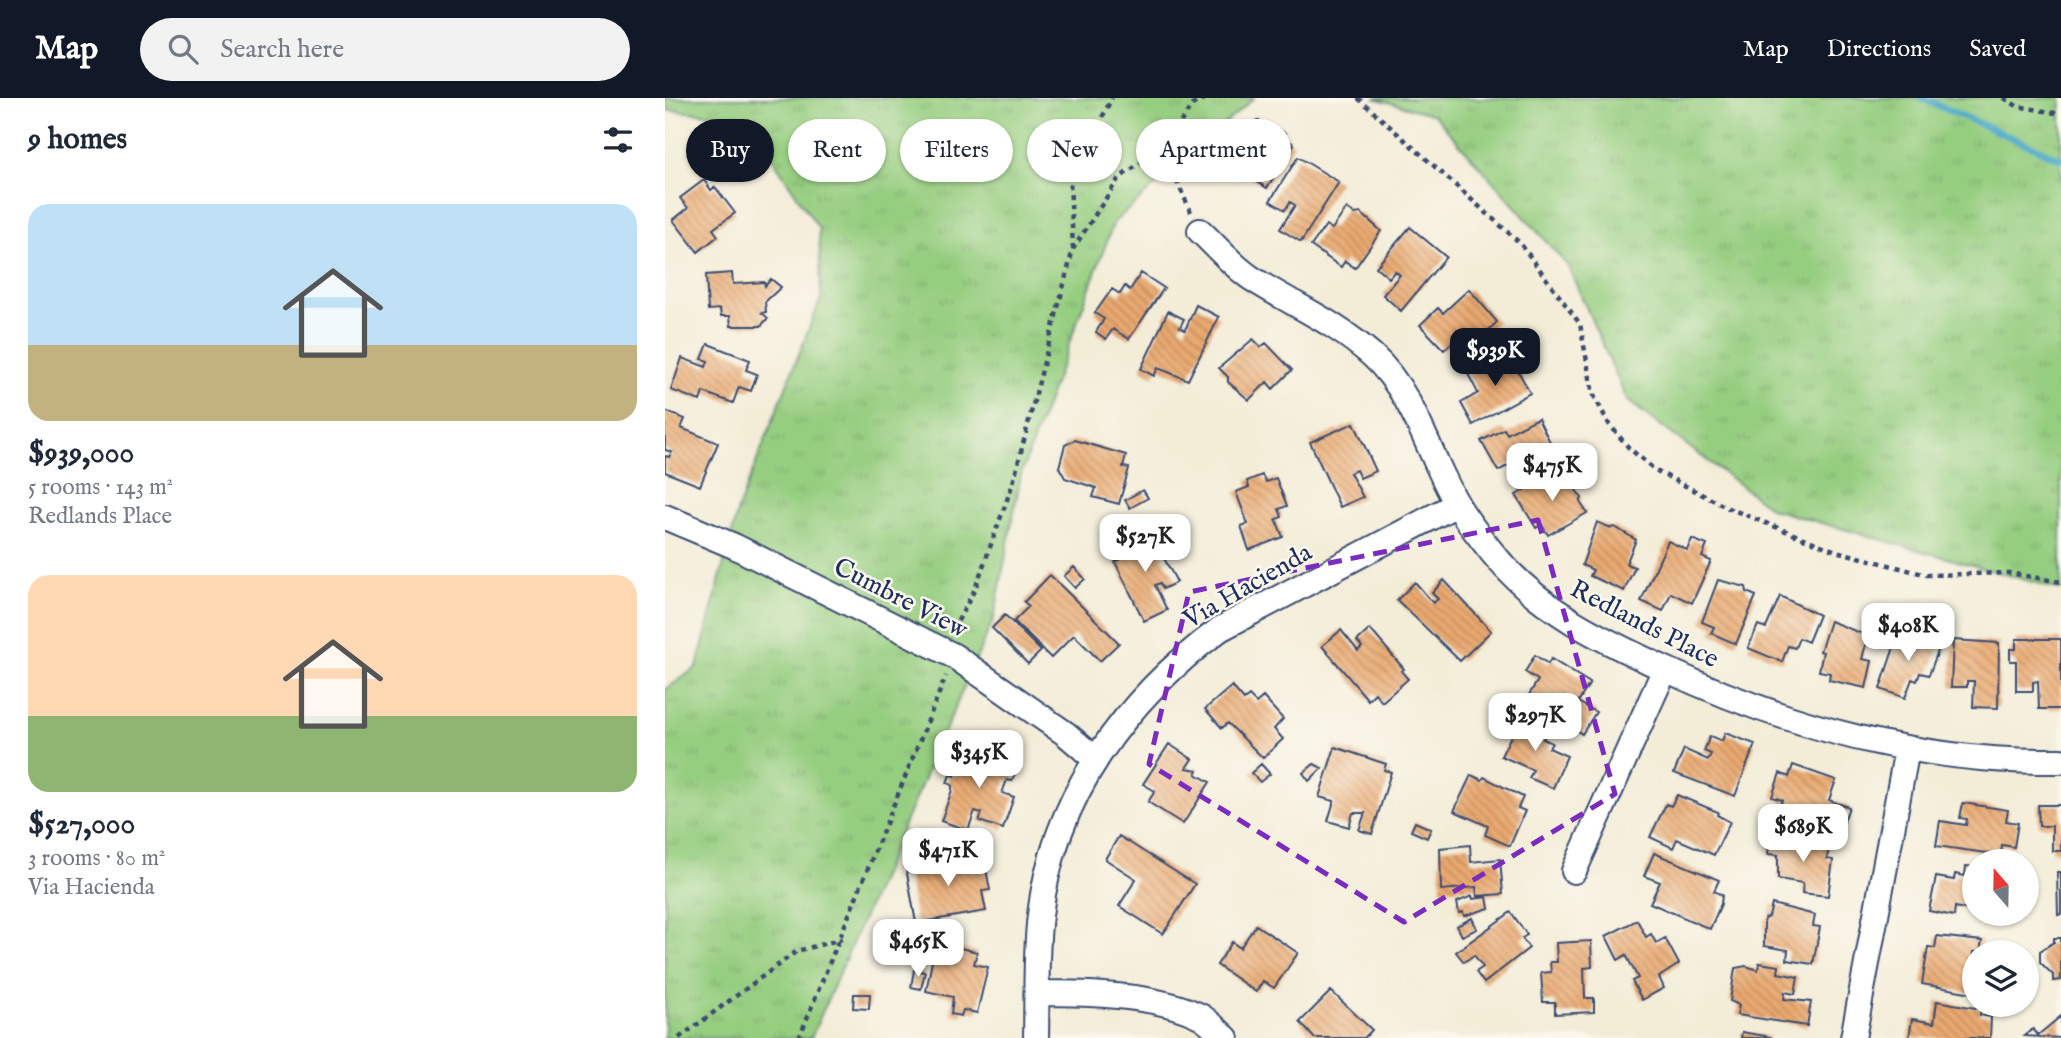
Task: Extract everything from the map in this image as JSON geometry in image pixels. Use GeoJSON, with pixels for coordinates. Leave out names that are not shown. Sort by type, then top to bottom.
{"type":"FeatureCollection","features":[{"type":"Feature","properties":{"kind":"street","name":"Redlands Place"},"geometry":{"type":"LineString","coordinates":[[1200,231],[1249,277],[1324,317],[1374,357],[1409,404],[1457,504],[1496,557],[1544,603],[1581,630],[1710,691],[1794,722],[1907,749],[2007,760],[2061,761]]}},
{"type":"Feature","properties":{"kind":"street","name":"Via Hacienda"},"geometry":{"type":"LineString","coordinates":[[1036,1038],[1040,916],[1045,888],[1070,808],[1094,758],[1161,678],[1185,655],[1220,629],[1457,504]]}},
{"type":"Feature","properties":{"kind":"street","name":"Cumbre View"},"geometry":{"type":"LineString","coordinates":[[665,517],[734,546],[948,654],[1066,734],[1094,758]]}},
{"type":"Feature","properties":{"kind":"street"},"geometry":{"type":"LineString","coordinates":[[1574,871],[1665,669]]}},
{"type":"Feature","properties":{"kind":"street"},"geometry":{"type":"LineString","coordinates":[[1853,1038],[1907,749]]}},
{"type":"Feature","properties":{"kind":"street"},"geometry":{"type":"LineString","coordinates":[[1037,993],[1155,1002],[1202,1017],[1226,1038]]}},
{"type":"Feature","properties":{"kind":"path"},"geometry":{"type":"LineString","coordinates":[[799,1038],[842,939],[1013,483],[1073,249],[1070,180],[1112,98]]}},
{"type":"Feature","properties":{"kind":"path"},"geometry":{"type":"LineString","coordinates":[[1183,119],[1192,105],[1206,98]]}},
{"type":"Feature","properties":{"kind":"path"},"geometry":{"type":"LineString","coordinates":[[1358,98],[1520,243],[1580,324],[1593,394],[1609,424],[1629,448],[1655,470],[1728,508],[1836,551],[1927,575],[2009,573],[2061,582]]}},
{"type":"Feature","properties":{"kind":"path"},"geometry":{"type":"LineString","coordinates":[[2004,98],[2017,106],[2061,114]]}},
{"type":"Feature","properties":{"kind":"path"},"geometry":{"type":"LineString","coordinates":[[1073,249],[1119,178],[1136,166]]}},
{"type":"Feature","properties":{"kind":"path"},"geometry":{"type":"LineString","coordinates":[[1177,182],[1200,231]]}},
{"type":"Feature","properties":{"kind":"path"},"geometry":{"type":"LineString","coordinates":[[678,1038],[797,951],[842,939]]}},
{"type":"Feature","properties":{"kind":"highlighted area"},"geometry":{"type":"Polygon","coordinates":[[[1538,520],[1615,794],[1404,922],[1149,764],[1189,592],[1538,520]]]}},
{"type":"Feature","properties":{"kind":"green space"},"geometry":{"type":"Polygon","coordinates":[[[665,98],[1254,98],[1230,119],[1136,119],[1136,182],[1159,182],[1114,222],[1021,474],[994,618],[811,1038],[665,1038],[665,690],[697,667],[738,509],[821,298],[819,229],[774,161],[774,119],[746,119],[665,110],[665,98]]]}},
{"type":"Feature","properties":{"kind":"green space"},"geometry":{"type":"Polygon","coordinates":[[[1374,98],[2061,98],[2061,590],[1772,509],[1627,400],[1568,266],[1434,115],[1374,98]]]}},
{"type":"Feature","properties":{"kind":"building"},"geometry":{"type":"Polygon","coordinates":[[[1298,157],[1339,182],[1301,242],[1280,229],[1295,205],[1290,202],[1285,210],[1270,201],[1282,182],[1291,182],[1291,168],[1298,157]]]}},
{"type":"Feature","properties":{"kind":"building"},"geometry":{"type":"Polygon","coordinates":[[[701,182],[705,182],[711,190],[715,187],[735,213],[713,229],[718,236],[698,252],[673,220],[688,208],[680,198],[701,182]]]}},
{"type":"Feature","properties":{"kind":"building"},"geometry":{"type":"Polygon","coordinates":[[[1257,182],[1271,182],[1267,188],[1257,182]]]}},
{"type":"Feature","properties":{"kind":"building"},"geometry":{"type":"Polygon","coordinates":[[[1347,208],[1355,214],[1361,213],[1381,231],[1355,268],[1345,261],[1341,267],[1311,246],[1326,225],[1332,229],[1347,208]]]}},
{"type":"Feature","properties":{"kind":"building"},"geometry":{"type":"Polygon","coordinates":[[[1410,227],[1446,257],[1401,311],[1383,295],[1400,275],[1395,271],[1389,278],[1376,267],[1410,227]]]}},
{"type":"Feature","properties":{"kind":"building"},"geometry":{"type":"Polygon","coordinates":[[[732,273],[733,284],[764,282],[765,286],[771,279],[781,287],[765,302],[766,312],[762,313],[768,318],[761,326],[731,326],[730,316],[721,316],[720,309],[708,310],[706,275],[732,273]]]}},
{"type":"Feature","properties":{"kind":"building"},"geometry":{"type":"Polygon","coordinates":[[[1141,273],[1164,288],[1129,339],[1113,329],[1106,339],[1096,332],[1104,319],[1095,313],[1112,289],[1120,294],[1125,286],[1130,290],[1141,273]]]}},
{"type":"Feature","properties":{"kind":"building"},"geometry":{"type":"Polygon","coordinates":[[[1469,289],[1497,322],[1476,342],[1469,335],[1462,342],[1458,337],[1444,350],[1420,325],[1438,308],[1443,313],[1469,289]]]}},
{"type":"Feature","properties":{"kind":"building"},"geometry":{"type":"Polygon","coordinates":[[[1196,305],[1219,317],[1188,380],[1158,368],[1154,376],[1141,369],[1168,311],[1184,319],[1180,327],[1185,330],[1196,305]]]}},
{"type":"Feature","properties":{"kind":"building"},"geometry":{"type":"Polygon","coordinates":[[[1253,339],[1261,347],[1266,343],[1292,370],[1273,389],[1267,382],[1249,400],[1228,382],[1228,377],[1219,368],[1253,339]]]}},
{"type":"Feature","properties":{"kind":"building"},"geometry":{"type":"Polygon","coordinates":[[[708,344],[750,360],[746,370],[757,374],[751,391],[739,387],[733,403],[703,392],[700,401],[671,390],[682,358],[706,367],[708,361],[702,359],[708,344]]]}},
{"type":"Feature","properties":{"kind":"building"},"geometry":{"type":"Polygon","coordinates":[[[1508,352],[1530,393],[1473,425],[1461,403],[1478,393],[1468,374],[1508,352]]]}},
{"type":"Feature","properties":{"kind":"building"},"geometry":{"type":"Polygon","coordinates":[[[665,411],[685,419],[681,428],[718,443],[700,486],[665,472],[665,456],[669,457],[672,452],[665,450],[665,411]]]}},
{"type":"Feature","properties":{"kind":"building"},"geometry":{"type":"Polygon","coordinates":[[[1538,418],[1557,456],[1530,470],[1526,462],[1518,466],[1515,462],[1498,471],[1481,441],[1504,429],[1507,434],[1538,418]]]}},
{"type":"Feature","properties":{"kind":"building"},"geometry":{"type":"Polygon","coordinates":[[[1354,423],[1376,471],[1360,478],[1356,470],[1350,473],[1363,497],[1340,507],[1310,442],[1354,423]]]}},
{"type":"Feature","properties":{"kind":"building"},"geometry":{"type":"Polygon","coordinates":[[[1075,440],[1126,455],[1123,467],[1129,468],[1119,504],[1093,497],[1096,488],[1065,478],[1059,467],[1065,445],[1075,440]]]}},
{"type":"Feature","properties":{"kind":"building"},"geometry":{"type":"Polygon","coordinates":[[[1560,469],[1582,498],[1580,502],[1587,513],[1548,535],[1542,525],[1536,528],[1516,495],[1560,469]]]}},
{"type":"Feature","properties":{"kind":"building"},"geometry":{"type":"Polygon","coordinates":[[[1262,475],[1266,482],[1276,478],[1287,506],[1279,509],[1282,517],[1276,519],[1283,537],[1249,550],[1241,526],[1248,524],[1236,492],[1249,487],[1247,481],[1262,475]]]}},
{"type":"Feature","properties":{"kind":"building"},"geometry":{"type":"Polygon","coordinates":[[[1143,490],[1148,498],[1130,508],[1125,500],[1143,490]]]}},
{"type":"Feature","properties":{"kind":"building"},"geometry":{"type":"Polygon","coordinates":[[[1597,522],[1615,527],[1636,540],[1626,564],[1635,567],[1624,591],[1590,576],[1593,570],[1582,565],[1597,522]]]}},
{"type":"Feature","properties":{"kind":"building"},"geometry":{"type":"Polygon","coordinates":[[[1149,531],[1177,582],[1163,589],[1160,583],[1155,585],[1167,610],[1144,621],[1115,562],[1121,559],[1115,548],[1149,531]]]}},
{"type":"Feature","properties":{"kind":"building"},"geometry":{"type":"Polygon","coordinates":[[[1692,539],[1707,545],[1702,557],[1711,561],[1692,603],[1671,593],[1663,611],[1641,601],[1668,541],[1687,550],[1692,539]]]}},
{"type":"Feature","properties":{"kind":"building"},"geometry":{"type":"Polygon","coordinates":[[[1074,567],[1085,579],[1075,588],[1064,576],[1074,567]]]}},
{"type":"Feature","properties":{"kind":"building"},"geometry":{"type":"Polygon","coordinates":[[[1050,575],[1119,643],[1100,661],[1074,635],[1051,658],[1014,621],[1029,606],[1024,602],[1050,575]]]}},
{"type":"Feature","properties":{"kind":"building"},"geometry":{"type":"Polygon","coordinates":[[[1444,580],[1491,631],[1460,661],[1397,600],[1415,582],[1433,603],[1438,599],[1432,593],[1444,580]]]}},
{"type":"Feature","properties":{"kind":"building"},"geometry":{"type":"Polygon","coordinates":[[[1718,580],[1746,587],[1747,592],[1756,596],[1736,644],[1711,633],[1714,627],[1702,622],[1718,580]]]}},
{"type":"Feature","properties":{"kind":"building"},"geometry":{"type":"Polygon","coordinates":[[[1780,596],[1819,615],[1808,642],[1799,638],[1795,648],[1788,646],[1782,662],[1748,648],[1758,625],[1766,628],[1780,596]]]}},
{"type":"Feature","properties":{"kind":"building"},"geometry":{"type":"Polygon","coordinates":[[[1005,615],[1041,651],[1028,664],[992,628],[1005,615]]]}},
{"type":"Feature","properties":{"kind":"building"},"geometry":{"type":"Polygon","coordinates":[[[1830,621],[1868,636],[1862,659],[1872,661],[1866,688],[1829,680],[1830,673],[1819,671],[1823,652],[1820,651],[1830,621]]]}},
{"type":"Feature","properties":{"kind":"building"},"geometry":{"type":"Polygon","coordinates":[[[1370,629],[1404,669],[1401,671],[1408,679],[1382,702],[1375,693],[1368,700],[1322,646],[1341,630],[1358,651],[1362,647],[1357,641],[1370,629]]]}},
{"type":"Feature","properties":{"kind":"building"},"geometry":{"type":"Polygon","coordinates":[[[1899,632],[1912,637],[1914,632],[1928,637],[1928,644],[1939,648],[1929,675],[1920,673],[1917,681],[1912,679],[1905,698],[1880,689],[1899,632]]]}},
{"type":"Feature","properties":{"kind":"building"},"geometry":{"type":"Polygon","coordinates":[[[2016,639],[2061,639],[2061,709],[2039,709],[2038,681],[2033,682],[2033,691],[2016,691],[2016,661],[2010,661],[2010,649],[2016,649],[2016,639]]]}},
{"type":"Feature","properties":{"kind":"building"},"geometry":{"type":"Polygon","coordinates":[[[1953,640],[1999,643],[1998,708],[1973,707],[1974,681],[1967,681],[1967,687],[1951,687],[1953,640]]]}},
{"type":"Feature","properties":{"kind":"building"},"geometry":{"type":"Polygon","coordinates":[[[1535,655],[1548,664],[1551,659],[1590,683],[1578,702],[1596,712],[1582,734],[1527,698],[1538,680],[1525,672],[1535,655]]]}},
{"type":"Feature","properties":{"kind":"building"},"geometry":{"type":"Polygon","coordinates":[[[1232,686],[1244,700],[1249,696],[1256,703],[1263,697],[1283,719],[1274,729],[1283,739],[1263,758],[1228,723],[1222,728],[1205,709],[1232,686]]]}},
{"type":"Feature","properties":{"kind":"building"},"geometry":{"type":"Polygon","coordinates":[[[1520,718],[1547,730],[1543,739],[1552,743],[1549,748],[1567,756],[1553,788],[1529,778],[1533,770],[1501,756],[1520,718]]]}},
{"type":"Feature","properties":{"kind":"building"},"geometry":{"type":"Polygon","coordinates":[[[1725,733],[1755,744],[1735,796],[1674,773],[1684,749],[1708,760],[1711,754],[1704,751],[1710,736],[1722,741],[1725,733]]]}},
{"type":"Feature","properties":{"kind":"building"},"geometry":{"type":"Polygon","coordinates":[[[1169,744],[1192,759],[1186,768],[1198,770],[1196,774],[1210,782],[1183,824],[1148,802],[1155,791],[1143,784],[1169,744]]]}},
{"type":"Feature","properties":{"kind":"building"},"geometry":{"type":"Polygon","coordinates":[[[964,747],[1018,765],[1012,781],[1007,780],[1002,793],[1014,797],[1003,829],[979,821],[982,813],[975,811],[968,830],[941,821],[952,790],[952,785],[947,783],[950,775],[955,776],[964,747]]]}},
{"type":"Feature","properties":{"kind":"building"},"geometry":{"type":"Polygon","coordinates":[[[1335,747],[1386,764],[1384,770],[1391,772],[1372,834],[1359,830],[1365,813],[1353,813],[1349,827],[1328,821],[1334,801],[1319,797],[1335,747]]]}},
{"type":"Feature","properties":{"kind":"building"},"geometry":{"type":"Polygon","coordinates":[[[1261,764],[1270,774],[1260,782],[1251,773],[1261,764]]]}},
{"type":"Feature","properties":{"kind":"building"},"geometry":{"type":"Polygon","coordinates":[[[1314,764],[1322,768],[1309,781],[1303,773],[1314,764]]]}},
{"type":"Feature","properties":{"kind":"building"},"geometry":{"type":"Polygon","coordinates":[[[1793,765],[1836,780],[1829,800],[1849,807],[1841,830],[1779,809],[1782,800],[1772,797],[1780,773],[1789,777],[1793,765]]]}},
{"type":"Feature","properties":{"kind":"building"},"geometry":{"type":"Polygon","coordinates":[[[1471,775],[1482,780],[1484,777],[1523,797],[1518,808],[1525,811],[1510,846],[1485,835],[1488,826],[1454,811],[1471,775]]]}},
{"type":"Feature","properties":{"kind":"building"},"geometry":{"type":"Polygon","coordinates":[[[1677,795],[1718,812],[1717,815],[1730,822],[1714,855],[1677,839],[1673,848],[1650,837],[1666,804],[1671,806],[1677,795]]]}},
{"type":"Feature","properties":{"kind":"building"},"geometry":{"type":"Polygon","coordinates":[[[1963,803],[2008,810],[2006,821],[2018,823],[2014,847],[2002,845],[2002,849],[1962,850],[1936,846],[1940,821],[1966,825],[1967,819],[1960,818],[1963,803]]]}},
{"type":"Feature","properties":{"kind":"building"},"geometry":{"type":"Polygon","coordinates":[[[2038,805],[2061,805],[2061,851],[2052,851],[2052,826],[2039,826],[2038,805]]]}},
{"type":"Feature","properties":{"kind":"building"},"geometry":{"type":"Polygon","coordinates":[[[1415,822],[1431,829],[1427,838],[1411,831],[1415,822]]]}},
{"type":"Feature","properties":{"kind":"building"},"geometry":{"type":"Polygon","coordinates":[[[1119,836],[1195,884],[1163,934],[1119,906],[1136,879],[1105,859],[1119,836]]]}},
{"type":"Feature","properties":{"kind":"building"},"geometry":{"type":"Polygon","coordinates":[[[1770,837],[1809,841],[1809,844],[1829,847],[1827,859],[1833,860],[1828,896],[1802,893],[1803,883],[1778,879],[1778,855],[1768,854],[1770,837]]]}},
{"type":"Feature","properties":{"kind":"building"},"geometry":{"type":"Polygon","coordinates":[[[1470,845],[1471,862],[1500,859],[1503,894],[1477,896],[1476,887],[1441,890],[1440,848],[1470,845]]]}},
{"type":"Feature","properties":{"kind":"building"},"geometry":{"type":"Polygon","coordinates":[[[1654,853],[1719,880],[1714,891],[1722,895],[1721,904],[1710,929],[1650,903],[1660,882],[1644,876],[1654,853]]]}},
{"type":"Feature","properties":{"kind":"building"},"geometry":{"type":"Polygon","coordinates":[[[983,854],[990,890],[982,891],[986,911],[916,923],[906,868],[983,854]]]}},
{"type":"Feature","properties":{"kind":"building"},"geometry":{"type":"Polygon","coordinates":[[[2057,872],[2061,872],[2061,914],[2058,915],[2057,872]]]}},
{"type":"Feature","properties":{"kind":"building"},"geometry":{"type":"Polygon","coordinates":[[[1955,874],[1962,875],[1962,908],[1955,907],[1954,916],[1929,911],[1936,877],[1954,880],[1955,874]]]}},
{"type":"Feature","properties":{"kind":"building"},"geometry":{"type":"Polygon","coordinates":[[[1472,896],[1473,899],[1487,897],[1489,908],[1464,916],[1463,912],[1459,913],[1457,902],[1472,896]]]}},
{"type":"Feature","properties":{"kind":"building"},"geometry":{"type":"Polygon","coordinates":[[[1772,904],[1815,915],[1813,926],[1820,927],[1813,964],[1787,960],[1788,950],[1764,946],[1764,919],[1769,917],[1772,904]]]}},
{"type":"Feature","properties":{"kind":"building"},"geometry":{"type":"Polygon","coordinates":[[[1511,912],[1527,935],[1522,938],[1529,948],[1484,983],[1476,972],[1483,967],[1474,955],[1464,962],[1456,952],[1511,912]]]}},
{"type":"Feature","properties":{"kind":"building"},"geometry":{"type":"Polygon","coordinates":[[[1472,918],[1477,929],[1462,936],[1457,926],[1472,918]]]}},
{"type":"Feature","properties":{"kind":"building"},"geometry":{"type":"Polygon","coordinates":[[[1637,920],[1646,937],[1651,934],[1656,943],[1665,938],[1679,964],[1659,977],[1664,988],[1642,1000],[1632,981],[1638,978],[1626,955],[1618,960],[1606,936],[1637,920]]]}},
{"type":"Feature","properties":{"kind":"building"},"geometry":{"type":"Polygon","coordinates":[[[1256,925],[1298,953],[1274,988],[1263,981],[1256,992],[1217,965],[1232,942],[1240,948],[1256,925]]]}},
{"type":"Feature","properties":{"kind":"building"},"geometry":{"type":"Polygon","coordinates":[[[1937,936],[1973,940],[1962,940],[1962,991],[1922,984],[1928,947],[1935,948],[1937,936]]]}},
{"type":"Feature","properties":{"kind":"building"},"geometry":{"type":"Polygon","coordinates":[[[2054,938],[2061,938],[2061,980],[2053,981],[2053,975],[2040,962],[2040,951],[2054,942],[2054,938]]]}},
{"type":"Feature","properties":{"kind":"building"},"geometry":{"type":"Polygon","coordinates":[[[1591,941],[1592,967],[1584,968],[1585,998],[1594,998],[1594,1012],[1555,1014],[1555,1002],[1543,1002],[1541,973],[1551,972],[1550,962],[1557,962],[1556,943],[1591,941]]]}},
{"type":"Feature","properties":{"kind":"building"},"geometry":{"type":"Polygon","coordinates":[[[936,942],[977,952],[974,964],[988,967],[977,1013],[963,1010],[961,1016],[951,1014],[953,997],[926,991],[936,942]]]}},
{"type":"Feature","properties":{"kind":"building"},"geometry":{"type":"Polygon","coordinates":[[[1759,963],[1779,966],[1778,973],[1798,977],[1795,994],[1785,992],[1784,999],[1811,1002],[1807,1026],[1737,1015],[1739,1005],[1730,1001],[1735,968],[1746,966],[1758,970],[1759,963]]]}},
{"type":"Feature","properties":{"kind":"building"},"geometry":{"type":"Polygon","coordinates":[[[914,970],[925,972],[921,989],[911,987],[914,970]]]}},
{"type":"Feature","properties":{"kind":"building"},"geometry":{"type":"Polygon","coordinates":[[[1331,991],[1372,1030],[1364,1038],[1314,1038],[1300,1022],[1331,991]]]}},
{"type":"Feature","properties":{"kind":"building"},"geometry":{"type":"Polygon","coordinates":[[[854,994],[870,994],[869,1009],[853,1008],[854,994]]]}},
{"type":"Feature","properties":{"kind":"building"},"geometry":{"type":"Polygon","coordinates":[[[1937,1001],[1962,1006],[1962,1017],[1991,1017],[1990,1038],[1909,1038],[1912,1019],[1934,1023],[1937,1001]]]}},
{"type":"Feature","properties":{"kind":"building"},"geometry":{"type":"Polygon","coordinates":[[[2061,1016],[2061,1038],[2024,1036],[2033,1029],[2038,1035],[2061,1016]]]}},
{"type":"Feature","properties":{"kind":"building"},"geometry":{"type":"Polygon","coordinates":[[[1742,1032],[1771,1037],[1771,1038],[1741,1038],[1742,1032]]]}},
{"type":"Feature","properties":{"kind":"waterway"},"geometry":{"type":"LineString","coordinates":[[1921,98],[2061,159]]}}]}
